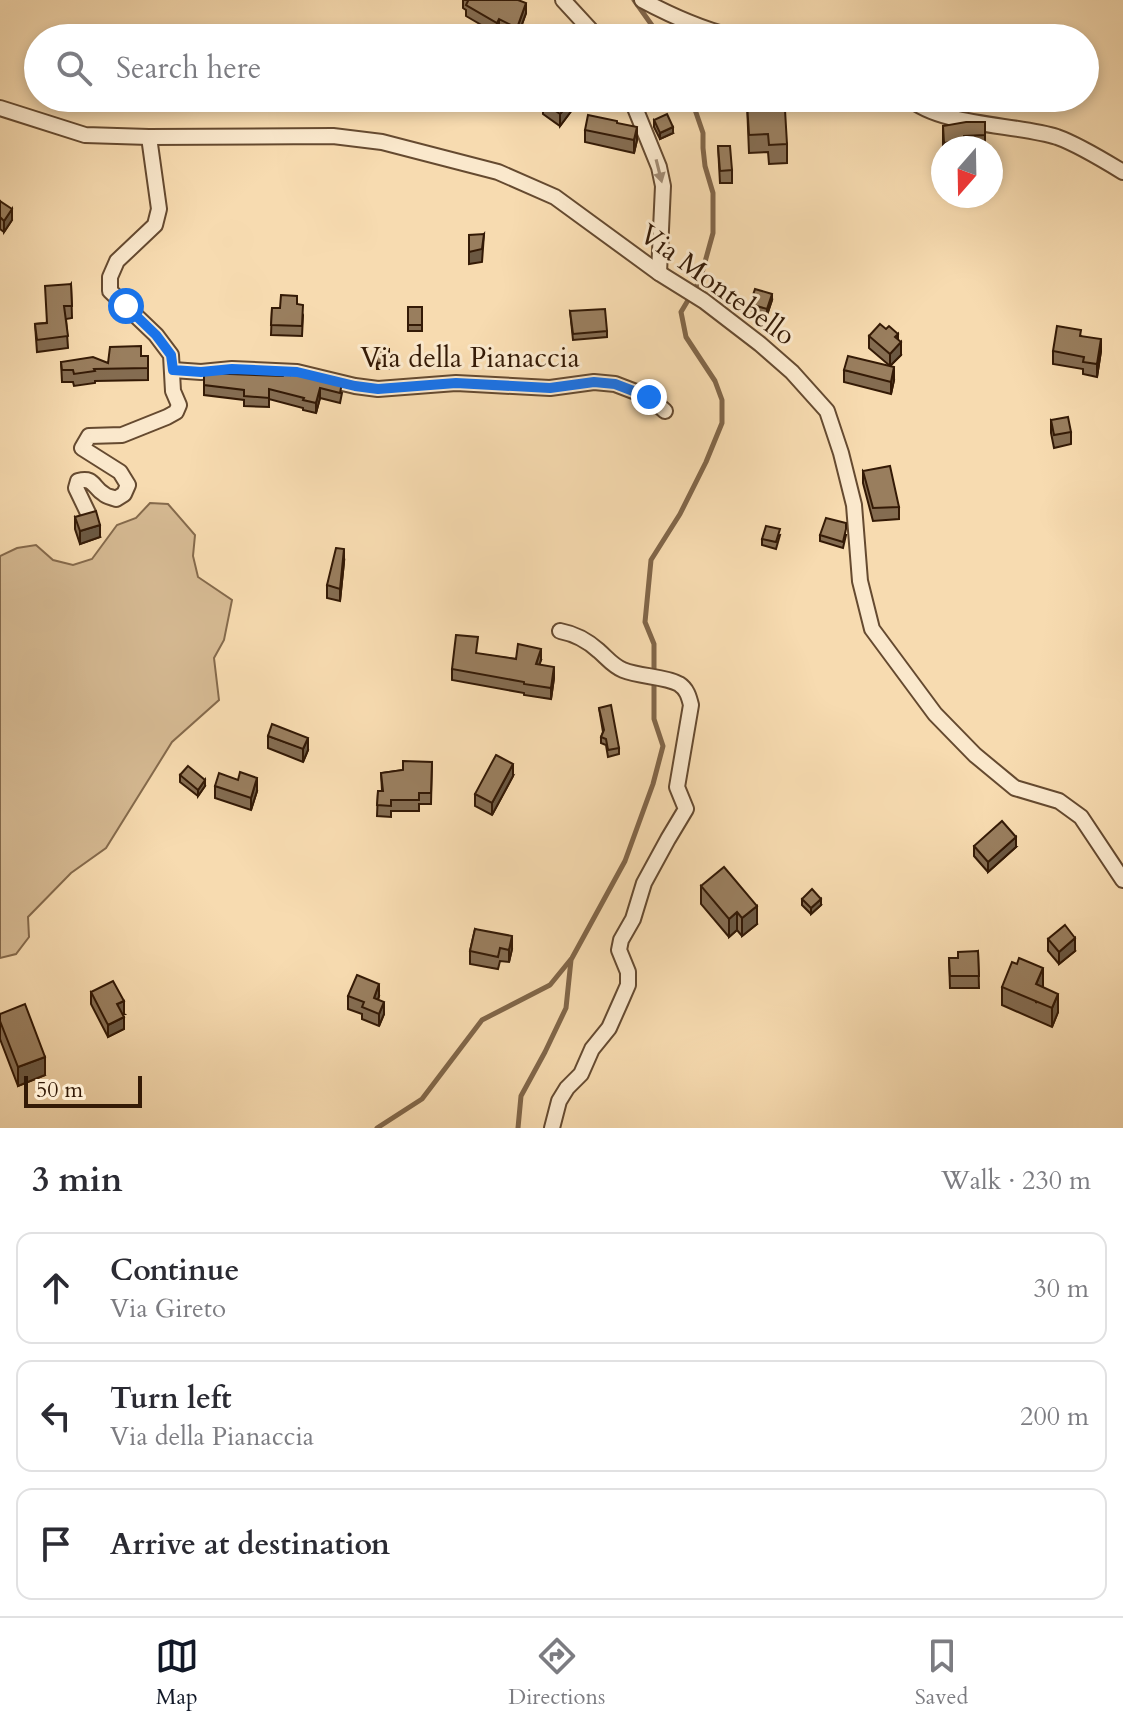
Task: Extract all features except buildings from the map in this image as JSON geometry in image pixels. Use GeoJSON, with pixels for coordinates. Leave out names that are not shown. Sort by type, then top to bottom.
{"type":"FeatureCollection","features":[{"type":"Feature","properties":{"kind":"street"},"geometry":{"type":"LineString","coordinates":[[563,0],[585,24]]}},
{"type":"Feature","properties":{"kind":"street"},"geometry":{"type":"LineString","coordinates":[[642,0],[694,24]]}},
{"type":"Feature","properties":{"kind":"street","name":"Via Montebello"},"geometry":{"type":"LineString","coordinates":[[0,108],[85,135],[333,136],[382,142],[498,172],[555,197],[760,344],[792,372],[827,411],[854,505],[860,581],[872,629],[935,714],[975,755],[1015,788],[1059,801],[1081,817],[1123,880]]}},
{"type":"Feature","properties":{"kind":"street"},"geometry":{"type":"LineString","coordinates":[[637,112],[659,167],[663,186],[659,273]]}},
{"type":"Feature","properties":{"kind":"street"},"geometry":{"type":"LineString","coordinates":[[935,112],[1059,138],[1123,172]]}},
{"type":"Feature","properties":{"kind":"street"},"geometry":{"type":"LineString","coordinates":[[88,513],[76,488],[78,481],[93,482],[102,494],[116,499],[124,494],[128,485],[120,472],[82,448],[89,436],[122,435],[176,412],[179,405],[173,391],[171,355],[156,335],[110,291],[110,277],[117,261],[155,225],[159,209],[149,137]]}},
{"type":"Feature","properties":{"kind":"street","name":"Via della Pianaccia"},"geometry":{"type":"LineString","coordinates":[[173,370],[297,372],[378,389],[456,383],[550,388],[594,382],[615,384],[649,397],[665,411]]}},
{"type":"Feature","properties":{"kind":"street"},"geometry":{"type":"LineString","coordinates":[[552,1128],[559,1101],[581,1074],[592,1049],[609,1028],[628,985],[628,972],[619,950],[621,940],[633,919],[644,883],[686,809],[677,787],[691,705],[682,686],[613,665],[587,641],[573,633],[560,631]]}},
{"type":"Feature","properties":{"kind":"shaded area"},"geometry":{"type":"Polygon","coordinates":[[[150,503],[168,504],[195,535],[193,556],[198,577],[232,600],[224,640],[214,658],[219,700],[172,742],[106,848],[71,873],[28,917],[29,937],[16,954],[0,958],[0,556],[17,548],[36,545],[53,560],[73,565],[92,559],[117,525],[136,518],[150,503]]]}},
{"type":"Feature","properties":{"kind":"waterway"},"geometry":{"type":"LineString","coordinates":[[634,0],[651,24]]}},
{"type":"Feature","properties":{"kind":"waterway"},"geometry":{"type":"LineString","coordinates":[[377,1128],[422,1099],[482,1020],[550,985],[572,958],[625,861],[653,784],[663,746],[654,719],[654,644],[645,622],[651,560],[680,514],[722,423],[722,400],[715,381],[686,337],[681,312],[700,280],[713,233],[713,193],[705,166],[703,133],[696,112]]}},
{"type":"Feature","properties":{"kind":"waterway"},"geometry":{"type":"LineString","coordinates":[[518,1128],[521,1096],[566,1008],[571,960]]}},
{"type":"Feature","properties":{"kind":"route"},"geometry":{"type":"LineString","coordinates":[[126,306],[156,335],[171,355],[173,370],[264,369],[297,372],[378,389],[456,383],[550,388],[594,382],[615,384],[649,397]]}}]}
